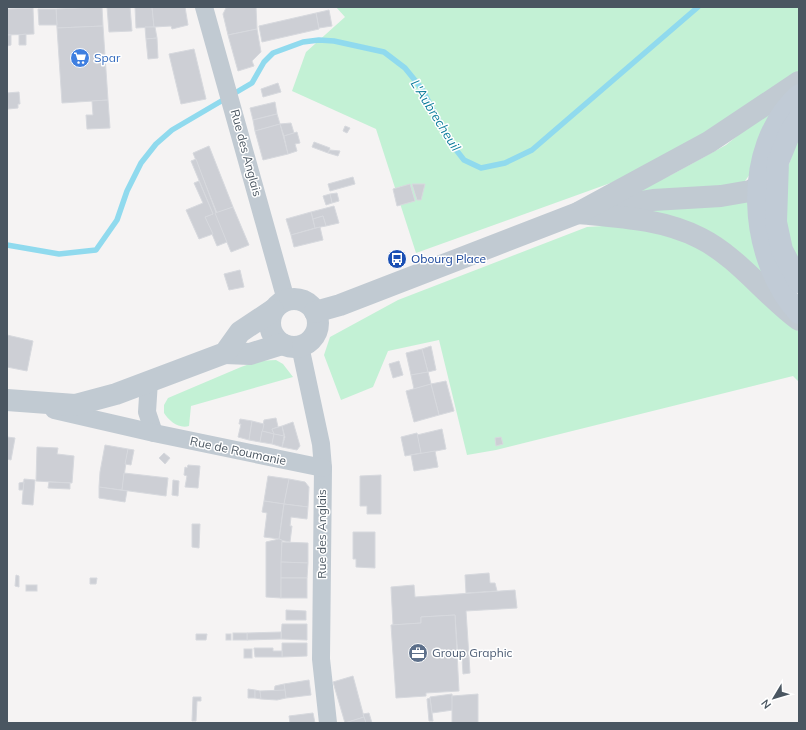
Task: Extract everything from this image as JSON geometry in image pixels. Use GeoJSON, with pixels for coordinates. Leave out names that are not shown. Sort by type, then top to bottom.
{"type":"FeatureCollection","features":[{"type":"Feature","properties":{"kind":"main road"},"geometry":{"type":"LineString","coordinates":[[799,95],[781,115],[772,130],[764,149],[760,169],[759,186],[759,213],[762,240],[782,289],[799,313]]}},
{"type":"Feature","properties":{"kind":"main road"},"geometry":{"type":"LineString","coordinates":[[799,118],[791,130],[778,162],[776,222],[782,250],[799,282]]}},
{"type":"Feature","properties":{"kind":"street","name":"Rue des Anglais"},"geometry":{"type":"LineString","coordinates":[[204,7],[232,105],[279,305]]}},
{"type":"Feature","properties":{"kind":"street"},"geometry":{"type":"LineString","coordinates":[[315,312],[340,305],[578,213],[709,142],[799,82]]}},
{"type":"Feature","properties":{"kind":"street"},"geometry":{"type":"LineString","coordinates":[[578,213],[653,200],[721,196],[750,191],[759,186],[778,162]]}},
{"type":"Feature","properties":{"kind":"street"},"geometry":{"type":"LineString","coordinates":[[578,213],[654,221],[701,238],[724,254],[799,320]]}},
{"type":"Feature","properties":{"kind":"street"},"geometry":{"type":"LineString","coordinates":[[225,353],[240,332],[279,305],[292,298],[306,302],[315,312],[318,320],[317,329],[311,340],[291,345],[276,339],[269,326],[279,305]]}},
{"type":"Feature","properties":{"kind":"street","name":"Rue des Anglais"},"geometry":{"type":"LineString","coordinates":[[291,345],[310,387],[321,444],[323,468],[321,659],[328,723]]}},
{"type":"Feature","properties":{"kind":"street","name":"Rue de Roumanie"},"geometry":{"type":"LineString","coordinates":[[12,401],[75,405],[116,394],[225,353],[250,354],[291,345]]}},
{"type":"Feature","properties":{"kind":"street"},"geometry":{"type":"LineString","coordinates":[[149,381],[147,412],[154,433]]}},
{"type":"Feature","properties":{"kind":"street","name":"Rue de Roumanie"},"geometry":{"type":"LineString","coordinates":[[12,401],[154,433],[323,468]]}},
{"type":"Feature","properties":{"kind":"green space"},"geometry":{"type":"Polygon","coordinates":[[[336,7],[799,7],[799,72],[733,120],[641,172],[416,253],[376,129],[292,91],[306,52],[345,17],[336,7]]]}},
{"type":"Feature","properties":{"kind":"green space"},"geometry":{"type":"Polygon","coordinates":[[[774,106],[752,171],[743,184],[633,192],[671,175],[726,145],[774,106]]]}},
{"type":"Feature","properties":{"kind":"green space"},"geometry":{"type":"Polygon","coordinates":[[[799,133],[799,272],[787,243],[785,177],[799,133]]]}},
{"type":"Feature","properties":{"kind":"green space"},"geometry":{"type":"Polygon","coordinates":[[[749,200],[769,280],[640,208],[749,200]]]}},
{"type":"Feature","properties":{"kind":"green space"},"geometry":{"type":"Polygon","coordinates":[[[619,225],[653,228],[703,248],[755,290],[799,332],[799,382],[793,376],[496,450],[467,455],[439,340],[388,351],[373,387],[341,400],[324,355],[330,337],[398,300],[587,227],[619,225]]]}},
{"type":"Feature","properties":{"kind":"green space"},"geometry":{"type":"Polygon","coordinates":[[[276,360],[283,364],[293,377],[191,406],[189,426],[185,427],[175,424],[164,413],[164,405],[168,398],[258,361],[276,360]]]}},
{"type":"Feature","properties":{"kind":"building"},"geometry":{"type":"Polygon","coordinates":[[[102,7],[103,26],[57,28],[56,9],[102,7]]]}},
{"type":"Feature","properties":{"kind":"building"},"geometry":{"type":"Polygon","coordinates":[[[107,7],[130,7],[132,31],[109,32],[107,7]]]}},
{"type":"Feature","properties":{"kind":"building"},"geometry":{"type":"Polygon","coordinates":[[[135,7],[152,7],[154,27],[136,28],[135,7]]]}},
{"type":"Feature","properties":{"kind":"building"},"geometry":{"type":"Polygon","coordinates":[[[152,7],[185,7],[188,25],[172,29],[171,26],[154,27],[152,7]]]}},
{"type":"Feature","properties":{"kind":"building"},"geometry":{"type":"Polygon","coordinates":[[[256,7],[257,29],[228,35],[223,14],[226,8],[256,7]]]}},
{"type":"Feature","properties":{"kind":"building"},"geometry":{"type":"Polygon","coordinates":[[[33,8],[34,34],[7,35],[7,9],[33,8]]]}},
{"type":"Feature","properties":{"kind":"building"},"geometry":{"type":"Polygon","coordinates":[[[38,9],[56,9],[57,25],[39,25],[38,9]]]}},
{"type":"Feature","properties":{"kind":"building"},"geometry":{"type":"Polygon","coordinates":[[[329,10],[332,26],[319,28],[316,13],[329,10]]]}},
{"type":"Feature","properties":{"kind":"building"},"geometry":{"type":"Polygon","coordinates":[[[316,13],[319,29],[262,42],[259,26],[316,13]]]}},
{"type":"Feature","properties":{"kind":"building"},"geometry":{"type":"Polygon","coordinates":[[[103,26],[108,100],[62,103],[57,28],[103,26]]]}},
{"type":"Feature","properties":{"kind":"building"},"geometry":{"type":"Polygon","coordinates":[[[145,27],[155,27],[157,38],[146,39],[145,27]]]}},
{"type":"Feature","properties":{"kind":"building"},"geometry":{"type":"Polygon","coordinates":[[[257,29],[261,52],[252,61],[254,66],[238,71],[228,35],[257,29]]]}},
{"type":"Feature","properties":{"kind":"building"},"geometry":{"type":"Polygon","coordinates":[[[26,34],[26,45],[19,45],[19,35],[26,34]]]}},
{"type":"Feature","properties":{"kind":"building"},"geometry":{"type":"Polygon","coordinates":[[[7,35],[11,35],[11,45],[7,46],[7,35]]]}},
{"type":"Feature","properties":{"kind":"building"},"geometry":{"type":"Polygon","coordinates":[[[157,38],[158,58],[148,59],[146,39],[157,38]]]}},
{"type":"Feature","properties":{"kind":"building"},"geometry":{"type":"Polygon","coordinates":[[[194,49],[206,99],[181,104],[169,54],[194,49]]]}},
{"type":"Feature","properties":{"kind":"building"},"geometry":{"type":"Polygon","coordinates":[[[278,83],[281,92],[263,97],[261,89],[278,83]]]}},
{"type":"Feature","properties":{"kind":"building"},"geometry":{"type":"Polygon","coordinates":[[[19,92],[20,104],[18,104],[18,108],[8,109],[7,93],[19,92]]]}},
{"type":"Feature","properties":{"kind":"building"},"geometry":{"type":"Polygon","coordinates":[[[108,100],[110,128],[87,129],[86,115],[93,115],[92,101],[108,100]]]}},
{"type":"Feature","properties":{"kind":"building"},"geometry":{"type":"Polygon","coordinates":[[[275,102],[277,114],[253,120],[250,108],[275,102]]]}},
{"type":"Feature","properties":{"kind":"building"},"geometry":{"type":"Polygon","coordinates":[[[277,114],[280,124],[255,131],[253,120],[277,114]]]}},
{"type":"Feature","properties":{"kind":"building"},"geometry":{"type":"Polygon","coordinates":[[[291,123],[294,133],[284,136],[280,124],[291,123]]]}},
{"type":"Feature","properties":{"kind":"building"},"geometry":{"type":"Polygon","coordinates":[[[280,124],[288,154],[263,160],[255,131],[280,124]]]}},
{"type":"Feature","properties":{"kind":"building"},"geometry":{"type":"Polygon","coordinates":[[[345,126],[350,128],[347,133],[343,131],[345,126]]]}},
{"type":"Feature","properties":{"kind":"building"},"geometry":{"type":"Polygon","coordinates":[[[297,132],[300,143],[295,144],[297,151],[288,154],[284,136],[297,132]]]}},
{"type":"Feature","properties":{"kind":"building"},"geometry":{"type":"Polygon","coordinates":[[[314,142],[330,148],[328,153],[312,147],[314,142]]]}},
{"type":"Feature","properties":{"kind":"building"},"geometry":{"type":"Polygon","coordinates":[[[209,146],[233,207],[217,213],[193,153],[209,146]]]}},
{"type":"Feature","properties":{"kind":"building"},"geometry":{"type":"Polygon","coordinates":[[[330,150],[340,151],[338,156],[328,153],[330,150]]]}},
{"type":"Feature","properties":{"kind":"building"},"geometry":{"type":"Polygon","coordinates":[[[196,159],[227,242],[217,246],[205,217],[213,214],[191,161],[196,159]]]}},
{"type":"Feature","properties":{"kind":"building"},"geometry":{"type":"Polygon","coordinates":[[[353,177],[355,184],[330,191],[328,184],[353,177]]]}},
{"type":"Feature","properties":{"kind":"building"},"geometry":{"type":"Polygon","coordinates":[[[199,181],[213,214],[205,217],[213,234],[199,239],[186,210],[203,203],[194,183],[199,181]]]}},
{"type":"Feature","properties":{"kind":"building"},"geometry":{"type":"Polygon","coordinates":[[[410,184],[415,201],[397,206],[393,189],[410,184]]]}},
{"type":"Feature","properties":{"kind":"building"},"geometry":{"type":"Polygon","coordinates":[[[412,184],[425,184],[421,200],[417,200],[412,184]]]}},
{"type":"Feature","properties":{"kind":"building"},"geometry":{"type":"Polygon","coordinates":[[[337,193],[339,201],[332,203],[330,194],[337,193]]]}},
{"type":"Feature","properties":{"kind":"building"},"geometry":{"type":"Polygon","coordinates":[[[330,194],[332,203],[326,205],[323,196],[330,194]]]}},
{"type":"Feature","properties":{"kind":"building"},"geometry":{"type":"Polygon","coordinates":[[[334,206],[339,223],[326,226],[323,216],[313,219],[311,212],[334,206]]]}},
{"type":"Feature","properties":{"kind":"building"},"geometry":{"type":"Polygon","coordinates":[[[233,207],[249,245],[231,252],[215,213],[233,207]]]}},
{"type":"Feature","properties":{"kind":"building"},"geometry":{"type":"Polygon","coordinates":[[[311,212],[315,228],[291,235],[286,219],[311,212]]]}},
{"type":"Feature","properties":{"kind":"building"},"geometry":{"type":"Polygon","coordinates":[[[323,216],[326,226],[315,228],[313,219],[323,216]]]}},
{"type":"Feature","properties":{"kind":"building"},"geometry":{"type":"Polygon","coordinates":[[[320,227],[323,240],[294,247],[291,235],[320,227]]]}},
{"type":"Feature","properties":{"kind":"building"},"geometry":{"type":"Polygon","coordinates":[[[240,270],[244,287],[229,290],[224,274],[240,270]]]}},
{"type":"Feature","properties":{"kind":"building"},"geometry":{"type":"Polygon","coordinates":[[[7,335],[33,341],[27,371],[7,367],[7,335]]]}},
{"type":"Feature","properties":{"kind":"building"},"geometry":{"type":"Polygon","coordinates":[[[431,346],[436,370],[428,372],[422,349],[431,346]]]}},
{"type":"Feature","properties":{"kind":"building"},"geometry":{"type":"Polygon","coordinates":[[[422,349],[428,372],[411,375],[406,353],[422,349]]]}},
{"type":"Feature","properties":{"kind":"building"},"geometry":{"type":"Polygon","coordinates":[[[399,361],[403,375],[393,378],[389,364],[399,361]]]}},
{"type":"Feature","properties":{"kind":"building"},"geometry":{"type":"Polygon","coordinates":[[[428,372],[431,384],[414,389],[411,375],[428,372]]]}},
{"type":"Feature","properties":{"kind":"building"},"geometry":{"type":"Polygon","coordinates":[[[446,381],[454,411],[439,415],[431,384],[446,381]]]}},
{"type":"Feature","properties":{"kind":"building"},"geometry":{"type":"Polygon","coordinates":[[[431,384],[439,415],[414,422],[406,391],[431,384]]]}},
{"type":"Feature","properties":{"kind":"building"},"geometry":{"type":"Polygon","coordinates":[[[276,418],[278,427],[272,429],[274,434],[262,431],[264,420],[276,418]]]}},
{"type":"Feature","properties":{"kind":"building"},"geometry":{"type":"Polygon","coordinates":[[[240,419],[252,421],[249,440],[238,437],[241,424],[239,424],[240,419]]]}},
{"type":"Feature","properties":{"kind":"building"},"geometry":{"type":"Polygon","coordinates":[[[252,421],[264,424],[260,442],[249,440],[252,421]]]}},
{"type":"Feature","properties":{"kind":"building"},"geometry":{"type":"Polygon","coordinates":[[[293,422],[300,446],[297,450],[282,447],[285,437],[282,426],[293,422]]]}},
{"type":"Feature","properties":{"kind":"building"},"geometry":{"type":"Polygon","coordinates":[[[282,426],[284,436],[274,434],[272,429],[282,426]]]}},
{"type":"Feature","properties":{"kind":"building"},"geometry":{"type":"Polygon","coordinates":[[[442,429],[446,449],[421,454],[417,435],[442,429]]]}},
{"type":"Feature","properties":{"kind":"building"},"geometry":{"type":"Polygon","coordinates":[[[262,431],[274,434],[272,444],[260,442],[262,431]]]}},
{"type":"Feature","properties":{"kind":"building"},"geometry":{"type":"Polygon","coordinates":[[[417,433],[421,453],[405,456],[401,437],[417,433]]]}},
{"type":"Feature","properties":{"kind":"building"},"geometry":{"type":"Polygon","coordinates":[[[274,434],[284,436],[282,447],[272,444],[274,434]]]}},
{"type":"Feature","properties":{"kind":"building"},"geometry":{"type":"Polygon","coordinates":[[[7,437],[15,438],[11,460],[7,459],[7,437]]]}},
{"type":"Feature","properties":{"kind":"building"},"geometry":{"type":"Polygon","coordinates":[[[501,437],[503,444],[496,446],[495,438],[501,437]]]}},
{"type":"Feature","properties":{"kind":"building"},"geometry":{"type":"Polygon","coordinates":[[[105,445],[128,449],[122,490],[99,487],[105,445]]]}},
{"type":"Feature","properties":{"kind":"building"},"geometry":{"type":"Polygon","coordinates":[[[37,447],[58,448],[57,454],[74,456],[72,483],[36,481],[37,447]]]}},
{"type":"Feature","properties":{"kind":"building"},"geometry":{"type":"Polygon","coordinates":[[[128,449],[134,450],[131,465],[125,464],[128,449]]]}},
{"type":"Feature","properties":{"kind":"building"},"geometry":{"type":"Polygon","coordinates":[[[435,451],[438,467],[414,471],[411,455],[435,451]]]}},
{"type":"Feature","properties":{"kind":"building"},"geometry":{"type":"Polygon","coordinates":[[[164,453],[170,458],[165,464],[159,458],[164,453]]]}},
{"type":"Feature","properties":{"kind":"building"},"geometry":{"type":"Polygon","coordinates":[[[188,465],[200,466],[198,488],[185,487],[187,476],[184,475],[185,467],[187,468],[188,465]]]}},
{"type":"Feature","properties":{"kind":"building"},"geometry":{"type":"Polygon","coordinates":[[[124,473],[168,478],[166,496],[122,490],[124,473]]]}},
{"type":"Feature","properties":{"kind":"building"},"geometry":{"type":"Polygon","coordinates":[[[381,475],[381,514],[367,514],[367,506],[360,506],[360,476],[381,475]]]}},
{"type":"Feature","properties":{"kind":"building"},"geometry":{"type":"Polygon","coordinates":[[[268,476],[289,479],[284,504],[264,501],[268,476]]]}},
{"type":"Feature","properties":{"kind":"building"},"geometry":{"type":"Polygon","coordinates":[[[24,479],[35,480],[33,505],[22,504],[24,479]]]}},
{"type":"Feature","properties":{"kind":"building"},"geometry":{"type":"Polygon","coordinates":[[[289,479],[305,482],[309,487],[308,507],[284,504],[289,479]]]}},
{"type":"Feature","properties":{"kind":"building"},"geometry":{"type":"Polygon","coordinates":[[[173,480],[179,481],[178,496],[172,495],[173,480]]]}},
{"type":"Feature","properties":{"kind":"building"},"geometry":{"type":"Polygon","coordinates":[[[24,482],[23,490],[19,490],[19,483],[24,482]]]}},
{"type":"Feature","properties":{"kind":"building"},"geometry":{"type":"Polygon","coordinates":[[[49,482],[70,483],[70,489],[48,488],[49,482]]]}},
{"type":"Feature","properties":{"kind":"building"},"geometry":{"type":"Polygon","coordinates":[[[99,487],[127,491],[125,502],[99,498],[99,487]]]}},
{"type":"Feature","properties":{"kind":"building"},"geometry":{"type":"Polygon","coordinates":[[[264,501],[284,504],[279,539],[264,537],[267,513],[262,512],[264,501]]]}},
{"type":"Feature","properties":{"kind":"building"},"geometry":{"type":"Polygon","coordinates":[[[284,504],[308,507],[307,519],[291,517],[290,526],[292,526],[290,542],[279,540],[284,504]]]}},
{"type":"Feature","properties":{"kind":"building"},"geometry":{"type":"Polygon","coordinates":[[[192,524],[200,524],[199,548],[192,547],[192,524]]]}},
{"type":"Feature","properties":{"kind":"building"},"geometry":{"type":"Polygon","coordinates":[[[353,532],[375,532],[375,568],[356,567],[356,559],[353,559],[353,532]]]}},
{"type":"Feature","properties":{"kind":"building"},"geometry":{"type":"Polygon","coordinates":[[[279,539],[282,540],[281,598],[266,597],[266,542],[279,539]]]}},
{"type":"Feature","properties":{"kind":"building"},"geometry":{"type":"Polygon","coordinates":[[[282,542],[308,543],[308,563],[281,562],[282,542]]]}},
{"type":"Feature","properties":{"kind":"building"},"geometry":{"type":"Polygon","coordinates":[[[281,562],[308,563],[307,578],[281,578],[281,562]]]}},
{"type":"Feature","properties":{"kind":"building"},"geometry":{"type":"Polygon","coordinates":[[[489,573],[490,583],[495,583],[497,591],[466,593],[465,575],[489,573]]]}},
{"type":"Feature","properties":{"kind":"building"},"geometry":{"type":"Polygon","coordinates":[[[16,575],[19,576],[19,587],[15,586],[16,575]]]}},
{"type":"Feature","properties":{"kind":"building"},"geometry":{"type":"Polygon","coordinates":[[[90,578],[97,578],[96,584],[90,584],[90,578]]]}},
{"type":"Feature","properties":{"kind":"building"},"geometry":{"type":"Polygon","coordinates":[[[281,578],[307,578],[307,598],[281,598],[281,578]]]}},
{"type":"Feature","properties":{"kind":"building"},"geometry":{"type":"Polygon","coordinates":[[[26,585],[37,585],[37,591],[26,591],[26,585]]]}},
{"type":"Feature","properties":{"kind":"building"},"geometry":{"type":"Polygon","coordinates":[[[414,585],[415,597],[515,590],[517,608],[466,611],[469,657],[458,658],[455,615],[421,617],[421,623],[393,625],[391,587],[414,585]]]}},
{"type":"Feature","properties":{"kind":"building"},"geometry":{"type":"Polygon","coordinates":[[[286,610],[306,611],[306,620],[286,620],[286,610]]]}},
{"type":"Feature","properties":{"kind":"building"},"geometry":{"type":"Polygon","coordinates":[[[455,615],[459,691],[426,693],[426,696],[396,698],[391,625],[421,623],[421,617],[455,615]]]}},
{"type":"Feature","properties":{"kind":"building"},"geometry":{"type":"Polygon","coordinates":[[[282,624],[307,624],[307,640],[281,639],[282,624]]]}},
{"type":"Feature","properties":{"kind":"building"},"geometry":{"type":"Polygon","coordinates":[[[281,632],[281,639],[247,640],[247,633],[281,632]]]}},
{"type":"Feature","properties":{"kind":"building"},"geometry":{"type":"Polygon","coordinates":[[[233,633],[247,633],[247,640],[233,640],[233,633]]]}},
{"type":"Feature","properties":{"kind":"building"},"geometry":{"type":"Polygon","coordinates":[[[196,634],[207,634],[206,640],[196,640],[196,634]]]}},
{"type":"Feature","properties":{"kind":"building"},"geometry":{"type":"Polygon","coordinates":[[[226,634],[231,634],[231,640],[226,640],[226,634]]]}},
{"type":"Feature","properties":{"kind":"building"},"geometry":{"type":"Polygon","coordinates":[[[282,643],[307,643],[307,656],[282,657],[282,643]]]}},
{"type":"Feature","properties":{"kind":"building"},"geometry":{"type":"Polygon","coordinates":[[[254,648],[273,648],[273,651],[282,651],[282,657],[255,657],[254,648]]]}},
{"type":"Feature","properties":{"kind":"building"},"geometry":{"type":"Polygon","coordinates":[[[244,649],[252,649],[252,658],[244,658],[244,649]]]}},
{"type":"Feature","properties":{"kind":"building"},"geometry":{"type":"Polygon","coordinates":[[[469,657],[470,673],[463,674],[462,658],[469,657]]]}},
{"type":"Feature","properties":{"kind":"building"},"geometry":{"type":"Polygon","coordinates":[[[353,676],[364,717],[345,723],[333,682],[353,676]]]}},
{"type":"Feature","properties":{"kind":"building"},"geometry":{"type":"Polygon","coordinates":[[[309,680],[311,695],[286,698],[284,684],[309,680]]]}},
{"type":"Feature","properties":{"kind":"building"},"geometry":{"type":"Polygon","coordinates":[[[284,684],[285,690],[274,692],[275,686],[284,684]]]}},
{"type":"Feature","properties":{"kind":"building"},"geometry":{"type":"Polygon","coordinates":[[[248,689],[255,690],[255,698],[248,698],[248,689]]]}},
{"type":"Feature","properties":{"kind":"building"},"geometry":{"type":"Polygon","coordinates":[[[255,690],[260,691],[261,699],[255,698],[255,690]]]}},
{"type":"Feature","properties":{"kind":"building"},"geometry":{"type":"Polygon","coordinates":[[[285,690],[286,698],[277,700],[261,699],[260,691],[285,690]]]}},
{"type":"Feature","properties":{"kind":"building"},"geometry":{"type":"Polygon","coordinates":[[[452,694],[453,710],[432,713],[430,697],[452,694]]]}},
{"type":"Feature","properties":{"kind":"building"},"geometry":{"type":"Polygon","coordinates":[[[478,694],[478,723],[452,723],[452,696],[478,694]]]}},
{"type":"Feature","properties":{"kind":"building"},"geometry":{"type":"Polygon","coordinates":[[[193,697],[201,697],[201,701],[197,701],[196,721],[192,721],[193,697]]]}},
{"type":"Feature","properties":{"kind":"building"},"geometry":{"type":"Polygon","coordinates":[[[430,698],[433,721],[429,721],[427,699],[430,698]]]}},
{"type":"Feature","properties":{"kind":"building"},"geometry":{"type":"Polygon","coordinates":[[[313,713],[315,723],[290,723],[289,716],[313,713]]]}},
{"type":"Feature","properties":{"kind":"building"},"geometry":{"type":"Polygon","coordinates":[[[369,713],[372,723],[366,723],[363,714],[369,713]]]}},
{"type":"Feature","properties":{"kind":"building"},"geometry":{"type":"Polygon","coordinates":[[[364,717],[366,723],[345,723],[364,717]]]}},
{"type":"Feature","properties":{"kind":"waterway","name":"L'Aubrecheuil"},"geometry":{"type":"LineString","coordinates":[[7,245],[59,254],[96,250],[117,220],[127,191],[141,163],[156,144],[172,130],[252,83],[264,62],[273,53],[303,42],[319,40],[334,41],[384,52],[405,68],[422,89],[450,142],[464,160],[481,168],[505,163],[532,150],[698,7]]}},
{"type":"Feature","properties":{"kind":"place","name":"Spar"},"geometry":{"type":"Point","coordinates":[80,58]}},
{"type":"Feature","properties":{"kind":"place","name":"Obourg Place"},"geometry":{"type":"Point","coordinates":[397,259]}},
{"type":"Feature","properties":{"kind":"place","name":"Group Graphic"},"geometry":{"type":"Point","coordinates":[418,653]}}]}
